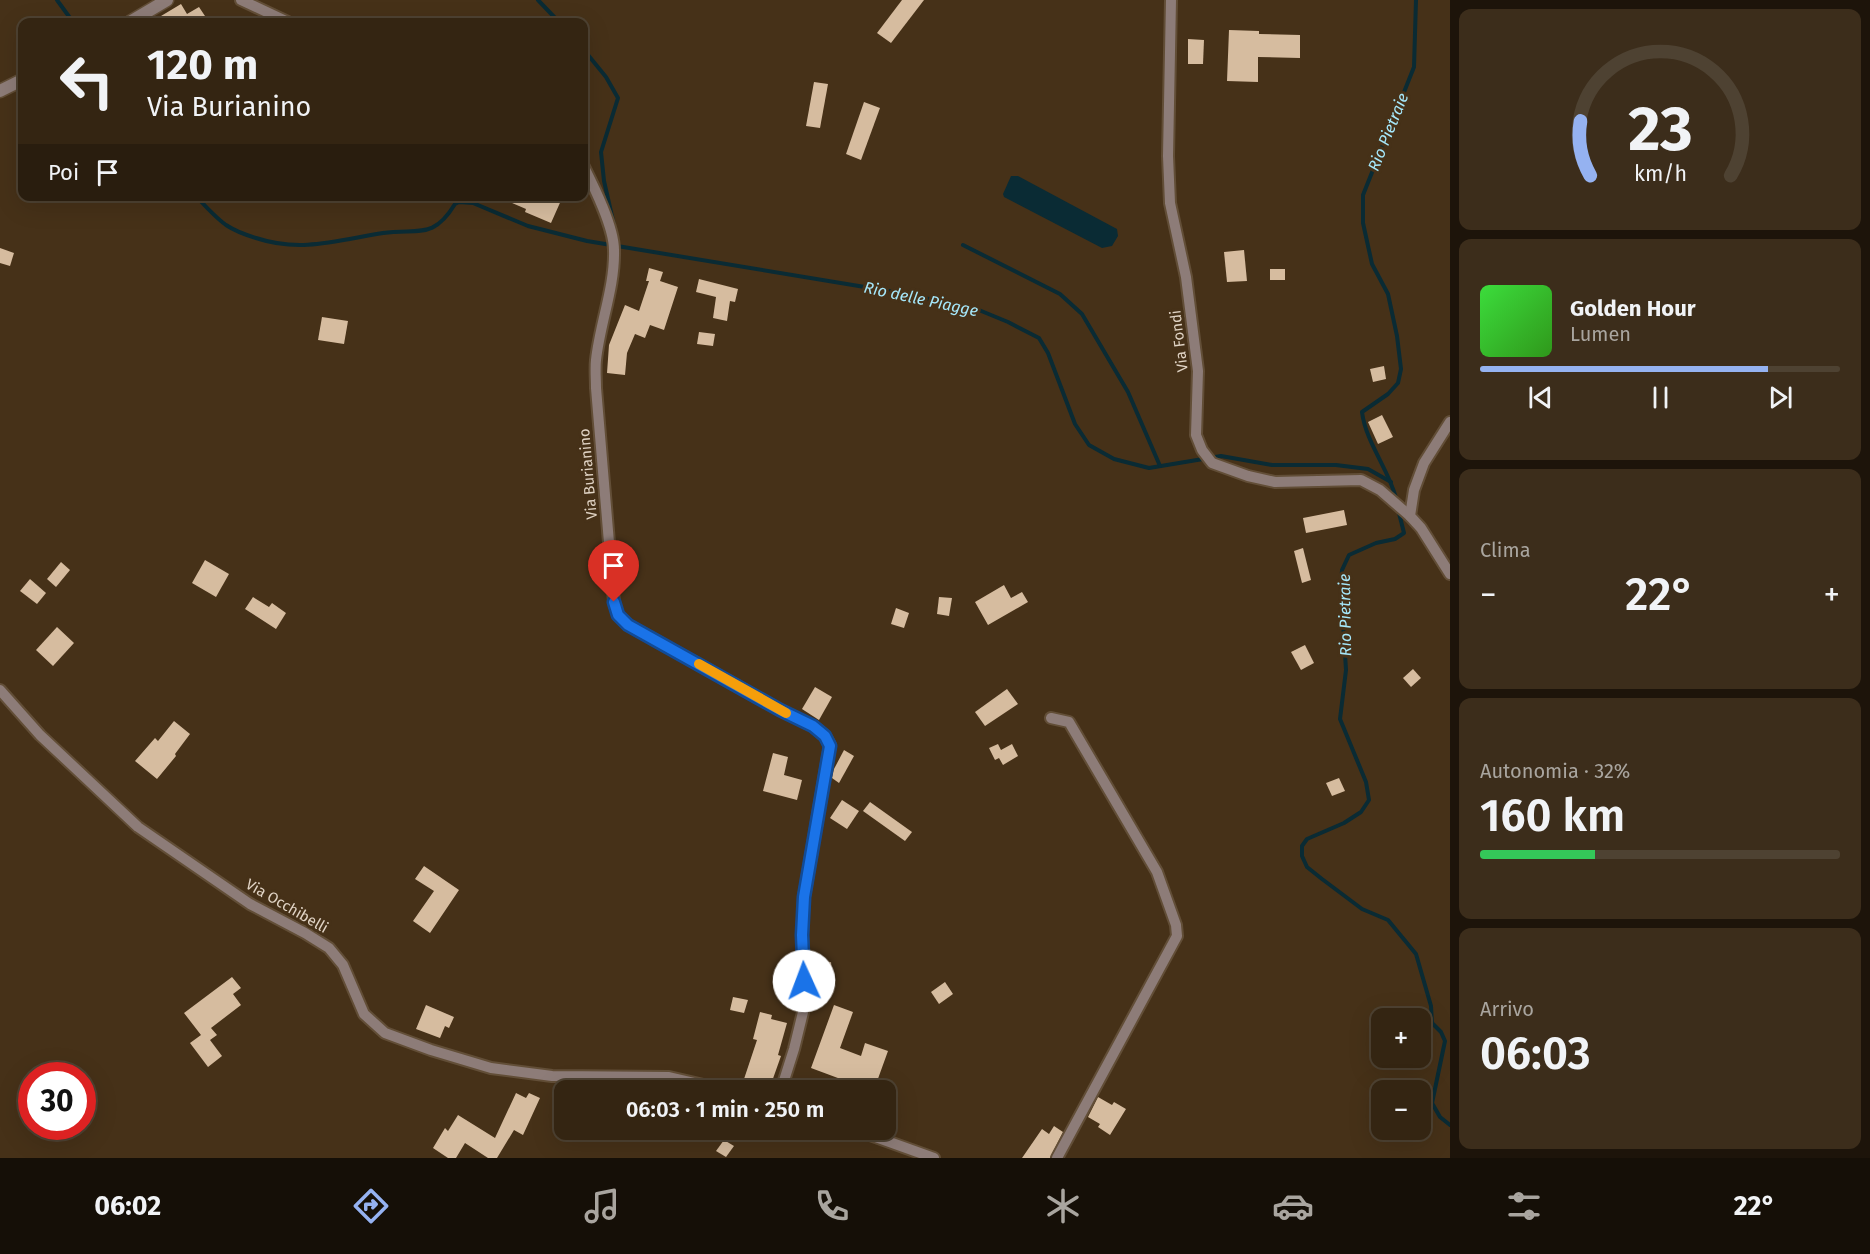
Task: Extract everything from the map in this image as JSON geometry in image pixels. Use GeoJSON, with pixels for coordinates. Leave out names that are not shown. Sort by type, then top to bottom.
{"type":"FeatureCollection","features":[{"type":"Feature","properties":{"kind":"street"},"geometry":{"type":"LineString","coordinates":[[137,18],[167,0]]}},
{"type":"Feature","properties":{"kind":"street"},"geometry":{"type":"LineString","coordinates":[[241,0],[279,18]]}},
{"type":"Feature","properties":{"kind":"street","name":"Via Fondi"},"geometry":{"type":"LineString","coordinates":[[1171,0],[1168,156],[1170,203],[1186,278],[1198,371],[1196,435],[1202,450],[1212,463],[1248,476],[1275,482],[1361,480],[1380,490],[1410,516],[1421,528],[1450,574]]}},
{"type":"Feature","properties":{"kind":"street"},"geometry":{"type":"LineString","coordinates":[[0,91],[18,82]]}},
{"type":"Feature","properties":{"kind":"street","name":"Via Burianino"},"geometry":{"type":"LineString","coordinates":[[588,175],[612,235],[614,250],[596,360],[596,378],[614,602],[618,615],[628,625],[813,726],[825,736],[830,746],[804,897],[802,935],[805,1004],[785,1080]]}},
{"type":"Feature","properties":{"kind":"street"},"geometry":{"type":"LineString","coordinates":[[1410,516],[1414,490],[1424,463],[1450,422]]}},
{"type":"Feature","properties":{"kind":"street","name":"Via Occhibelli"},"geometry":{"type":"LineString","coordinates":[[0,690],[40,735],[138,827],[250,904],[329,948],[343,965],[364,1014],[385,1033],[491,1068],[552,1076],[669,1077],[682,1080]]}},
{"type":"Feature","properties":{"kind":"street"},"geometry":{"type":"LineString","coordinates":[[1051,718],[1069,722],[1157,872],[1176,925],[1177,936],[1057,1158]]}},
{"type":"Feature","properties":{"kind":"street"},"geometry":{"type":"LineString","coordinates":[[884,1140],[934,1158]]}},
{"type":"Feature","properties":{"kind":"water"},"geometry":{"type":"Polygon","coordinates":[[[1011,176],[1018,176],[1117,229],[1118,236],[1112,246],[1102,248],[1004,197],[1003,194],[1011,176]]]}},
{"type":"Feature","properties":{"kind":"building"},"geometry":{"type":"Polygon","coordinates":[[[902,0],[924,0],[891,43],[877,33],[902,0]]]}},
{"type":"Feature","properties":{"kind":"building"},"geometry":{"type":"Polygon","coordinates":[[[181,4],[187,14],[199,7],[206,18],[158,18],[181,4]]]}},
{"type":"Feature","properties":{"kind":"building"},"geometry":{"type":"Polygon","coordinates":[[[1229,30],[1259,31],[1259,34],[1300,35],[1300,58],[1258,57],[1258,82],[1227,81],[1229,30]]]}},
{"type":"Feature","properties":{"kind":"building"},"geometry":{"type":"Polygon","coordinates":[[[1188,39],[1204,40],[1203,64],[1188,64],[1188,39]]]}},
{"type":"Feature","properties":{"kind":"building"},"geometry":{"type":"Polygon","coordinates":[[[814,82],[828,84],[820,128],[806,126],[814,82]]]}},
{"type":"Feature","properties":{"kind":"building"},"geometry":{"type":"Polygon","coordinates":[[[864,102],[880,108],[861,160],[846,154],[864,102]]]}},
{"type":"Feature","properties":{"kind":"building"},"geometry":{"type":"Polygon","coordinates":[[[508,201],[561,201],[551,223],[525,212],[526,209],[508,201]]]}},
{"type":"Feature","properties":{"kind":"building"},"geometry":{"type":"Polygon","coordinates":[[[0,248],[14,253],[10,266],[0,263],[0,248]]]}},
{"type":"Feature","properties":{"kind":"building"},"geometry":{"type":"Polygon","coordinates":[[[1244,250],[1247,281],[1227,282],[1224,252],[1244,250]]]}},
{"type":"Feature","properties":{"kind":"building"},"geometry":{"type":"Polygon","coordinates":[[[649,268],[663,272],[660,281],[678,287],[664,330],[650,325],[645,338],[635,334],[627,353],[625,375],[607,373],[609,345],[625,305],[639,311],[649,281],[646,281],[649,268]]]}},
{"type":"Feature","properties":{"kind":"building"},"geometry":{"type":"Polygon","coordinates":[[[1270,269],[1285,269],[1285,280],[1270,280],[1270,269]]]}},
{"type":"Feature","properties":{"kind":"building"},"geometry":{"type":"Polygon","coordinates":[[[699,279],[738,289],[735,302],[730,301],[727,321],[713,318],[716,297],[696,292],[699,279]]]}},
{"type":"Feature","properties":{"kind":"building"},"geometry":{"type":"Polygon","coordinates":[[[322,317],[348,321],[344,344],[318,340],[322,317]]]}},
{"type":"Feature","properties":{"kind":"building"},"geometry":{"type":"Polygon","coordinates":[[[699,332],[715,334],[713,346],[697,344],[699,332]]]}},
{"type":"Feature","properties":{"kind":"building"},"geometry":{"type":"Polygon","coordinates":[[[1384,366],[1386,379],[1373,382],[1370,369],[1384,366]]]}},
{"type":"Feature","properties":{"kind":"building"},"geometry":{"type":"Polygon","coordinates":[[[1382,415],[1393,437],[1378,444],[1368,422],[1382,415]]]}},
{"type":"Feature","properties":{"kind":"building"},"geometry":{"type":"Polygon","coordinates":[[[1344,510],[1347,525],[1306,533],[1303,518],[1344,510]]]}},
{"type":"Feature","properties":{"kind":"building"},"geometry":{"type":"Polygon","coordinates":[[[1303,548],[1311,580],[1302,583],[1294,551],[1303,548]]]}},
{"type":"Feature","properties":{"kind":"building"},"geometry":{"type":"Polygon","coordinates":[[[205,560],[229,574],[216,597],[192,583],[205,560]]]}},
{"type":"Feature","properties":{"kind":"building"},"geometry":{"type":"Polygon","coordinates":[[[61,562],[70,570],[56,587],[47,579],[61,562]]]}},
{"type":"Feature","properties":{"kind":"building"},"geometry":{"type":"Polygon","coordinates":[[[30,579],[46,593],[37,604],[20,591],[30,579]]]}},
{"type":"Feature","properties":{"kind":"building"},"geometry":{"type":"Polygon","coordinates":[[[1004,585],[1011,598],[1022,592],[1028,602],[988,625],[975,602],[1004,585]]]}},
{"type":"Feature","properties":{"kind":"building"},"geometry":{"type":"Polygon","coordinates":[[[253,597],[269,607],[272,603],[286,613],[276,629],[245,609],[253,597]]]}},
{"type":"Feature","properties":{"kind":"building"},"geometry":{"type":"Polygon","coordinates":[[[939,597],[952,598],[949,616],[937,614],[939,597]]]}},
{"type":"Feature","properties":{"kind":"building"},"geometry":{"type":"Polygon","coordinates":[[[896,608],[909,613],[904,628],[891,624],[896,608]]]}},
{"type":"Feature","properties":{"kind":"building"},"geometry":{"type":"Polygon","coordinates":[[[57,627],[74,643],[53,666],[36,650],[57,627]]]}},
{"type":"Feature","properties":{"kind":"building"},"geometry":{"type":"Polygon","coordinates":[[[1305,645],[1314,663],[1301,670],[1291,652],[1305,645]]]}},
{"type":"Feature","properties":{"kind":"building"},"geometry":{"type":"Polygon","coordinates":[[[1413,669],[1421,678],[1411,687],[1403,678],[1413,669]]]}},
{"type":"Feature","properties":{"kind":"building"},"geometry":{"type":"Polygon","coordinates":[[[815,687],[832,697],[819,720],[802,709],[815,687]]]}},
{"type":"Feature","properties":{"kind":"building"},"geometry":{"type":"Polygon","coordinates":[[[1007,689],[1018,704],[985,726],[975,712],[1007,689]]]}},
{"type":"Feature","properties":{"kind":"building"},"geometry":{"type":"Polygon","coordinates":[[[174,721],[190,734],[157,779],[135,761],[155,738],[158,741],[174,721]]]}},
{"type":"Feature","properties":{"kind":"building"},"geometry":{"type":"Polygon","coordinates":[[[998,744],[1001,750],[1012,744],[1018,756],[1003,765],[999,758],[995,760],[989,748],[998,744]]]}},
{"type":"Feature","properties":{"kind":"building"},"geometry":{"type":"Polygon","coordinates":[[[844,750],[854,756],[839,783],[832,778],[844,750]]]}},
{"type":"Feature","properties":{"kind":"building"},"geometry":{"type":"Polygon","coordinates":[[[773,753],[788,757],[784,775],[802,780],[797,800],[763,791],[773,753]]]}},
{"type":"Feature","properties":{"kind":"building"},"geometry":{"type":"Polygon","coordinates":[[[1339,778],[1345,791],[1332,796],[1326,783],[1339,778]]]}},
{"type":"Feature","properties":{"kind":"building"},"geometry":{"type":"Polygon","coordinates":[[[842,800],[859,811],[847,829],[830,818],[842,800]]]}},
{"type":"Feature","properties":{"kind":"building"},"geometry":{"type":"Polygon","coordinates":[[[870,802],[912,832],[905,841],[863,811],[870,802]]]}},
{"type":"Feature","properties":{"kind":"building"},"geometry":{"type":"Polygon","coordinates":[[[424,866],[459,890],[430,933],[413,921],[434,891],[415,879],[424,866]]]}},
{"type":"Feature","properties":{"kind":"building"},"geometry":{"type":"Polygon","coordinates":[[[831,962],[832,972],[821,974],[819,964],[831,962]]]}},
{"type":"Feature","properties":{"kind":"building"},"geometry":{"type":"Polygon","coordinates":[[[232,977],[241,988],[233,994],[241,1005],[211,1028],[217,1035],[210,1040],[222,1056],[208,1067],[190,1043],[201,1035],[184,1013],[232,977]]]}},
{"type":"Feature","properties":{"kind":"building"},"geometry":{"type":"Polygon","coordinates":[[[945,982],[953,994],[939,1004],[931,992],[945,982]]]}},
{"type":"Feature","properties":{"kind":"building"},"geometry":{"type":"Polygon","coordinates":[[[733,997],[748,1000],[744,1013],[730,1010],[733,997]]]}},
{"type":"Feature","properties":{"kind":"building"},"geometry":{"type":"Polygon","coordinates":[[[426,1005],[454,1017],[449,1028],[445,1026],[440,1038],[416,1029],[426,1005]]]}},
{"type":"Feature","properties":{"kind":"building"},"geometry":{"type":"Polygon","coordinates":[[[834,1005],[853,1012],[840,1048],[861,1056],[865,1043],[888,1051],[878,1080],[843,1080],[811,1068],[834,1005]]]}},
{"type":"Feature","properties":{"kind":"building"},"geometry":{"type":"Polygon","coordinates":[[[760,1012],[772,1015],[771,1019],[787,1023],[778,1055],[781,1056],[772,1080],[744,1079],[757,1040],[753,1039],[760,1012]]]}},
{"type":"Feature","properties":{"kind":"building"},"geometry":{"type":"Polygon","coordinates":[[[516,1093],[526,1098],[529,1093],[540,1098],[523,1135],[514,1130],[497,1158],[488,1158],[465,1143],[456,1158],[448,1158],[433,1148],[445,1128],[448,1131],[458,1115],[495,1138],[516,1093]]]}},
{"type":"Feature","properties":{"kind":"building"},"geometry":{"type":"Polygon","coordinates":[[[1098,1097],[1112,1105],[1114,1102],[1126,1109],[1110,1135],[1098,1127],[1100,1124],[1088,1117],[1098,1097]]]}},
{"type":"Feature","properties":{"kind":"building"},"geometry":{"type":"Polygon","coordinates":[[[1054,1126],[1063,1132],[1050,1158],[1022,1158],[1042,1129],[1049,1134],[1054,1126]]]}},
{"type":"Feature","properties":{"kind":"building"},"geometry":{"type":"Polygon","coordinates":[[[724,1140],[734,1146],[726,1157],[716,1151],[724,1140]]]}},
{"type":"Feature","properties":{"kind":"waterway"},"geometry":{"type":"LineString","coordinates":[[57,0],[70,18]]}},
{"type":"Feature","properties":{"kind":"waterway","name":"Rio delle Piagge"},"geometry":{"type":"LineString","coordinates":[[538,0],[555,18]]}},
{"type":"Feature","properties":{"kind":"waterway","name":"Rio Pietraie"},"geometry":{"type":"LineString","coordinates":[[1396,498],[1372,445],[1362,412],[1388,394],[1398,383],[1401,369],[1388,294],[1372,264],[1363,223],[1363,195],[1414,67],[1416,0]]}},
{"type":"Feature","properties":{"kind":"waterway","name":"Rio delle Piagge"},"geometry":{"type":"LineString","coordinates":[[588,55],[606,77],[618,98],[601,152],[604,181],[614,225]]}},
{"type":"Feature","properties":{"kind":"waterway","name":"Rio delle Piagge"},"geometry":{"type":"LineString","coordinates":[[201,201],[222,222],[237,231],[248,236],[289,245],[320,244],[383,233],[424,230],[440,223],[455,204],[473,203],[528,226],[587,241],[889,291],[974,308],[1039,338],[1048,353],[1075,424],[1089,445],[1114,459],[1149,468],[1221,456],[1272,465],[1336,465],[1368,469],[1391,482]]}},
{"type":"Feature","properties":{"kind":"waterway"},"geometry":{"type":"LineString","coordinates":[[963,245],[1060,294],[1082,314],[1128,392],[1160,466]]}},
{"type":"Feature","properties":{"kind":"waterway","name":"Rio Pietraie"},"geometry":{"type":"LineString","coordinates":[[1398,509],[1404,533],[1395,539],[1376,543],[1349,555],[1342,570],[1346,670],[1340,719],[1366,782],[1369,800],[1361,812],[1344,823],[1307,839],[1302,846],[1302,856],[1307,867],[1362,909],[1388,920],[1416,954],[1431,1006],[1432,1023],[1441,1032],[1445,1041],[1432,1103],[1440,1117],[1450,1125]]}},
{"type":"Feature","properties":{"kind":"slow traffic"},"geometry":{"type":"LineString","coordinates":[[699,664],[786,713]]}},
{"type":"Feature","properties":{"kind":"route"},"geometry":{"type":"LineString","coordinates":[[614,602],[618,615],[628,625],[813,726],[825,736],[830,746],[804,897],[802,935],[804,981]]}}]}
